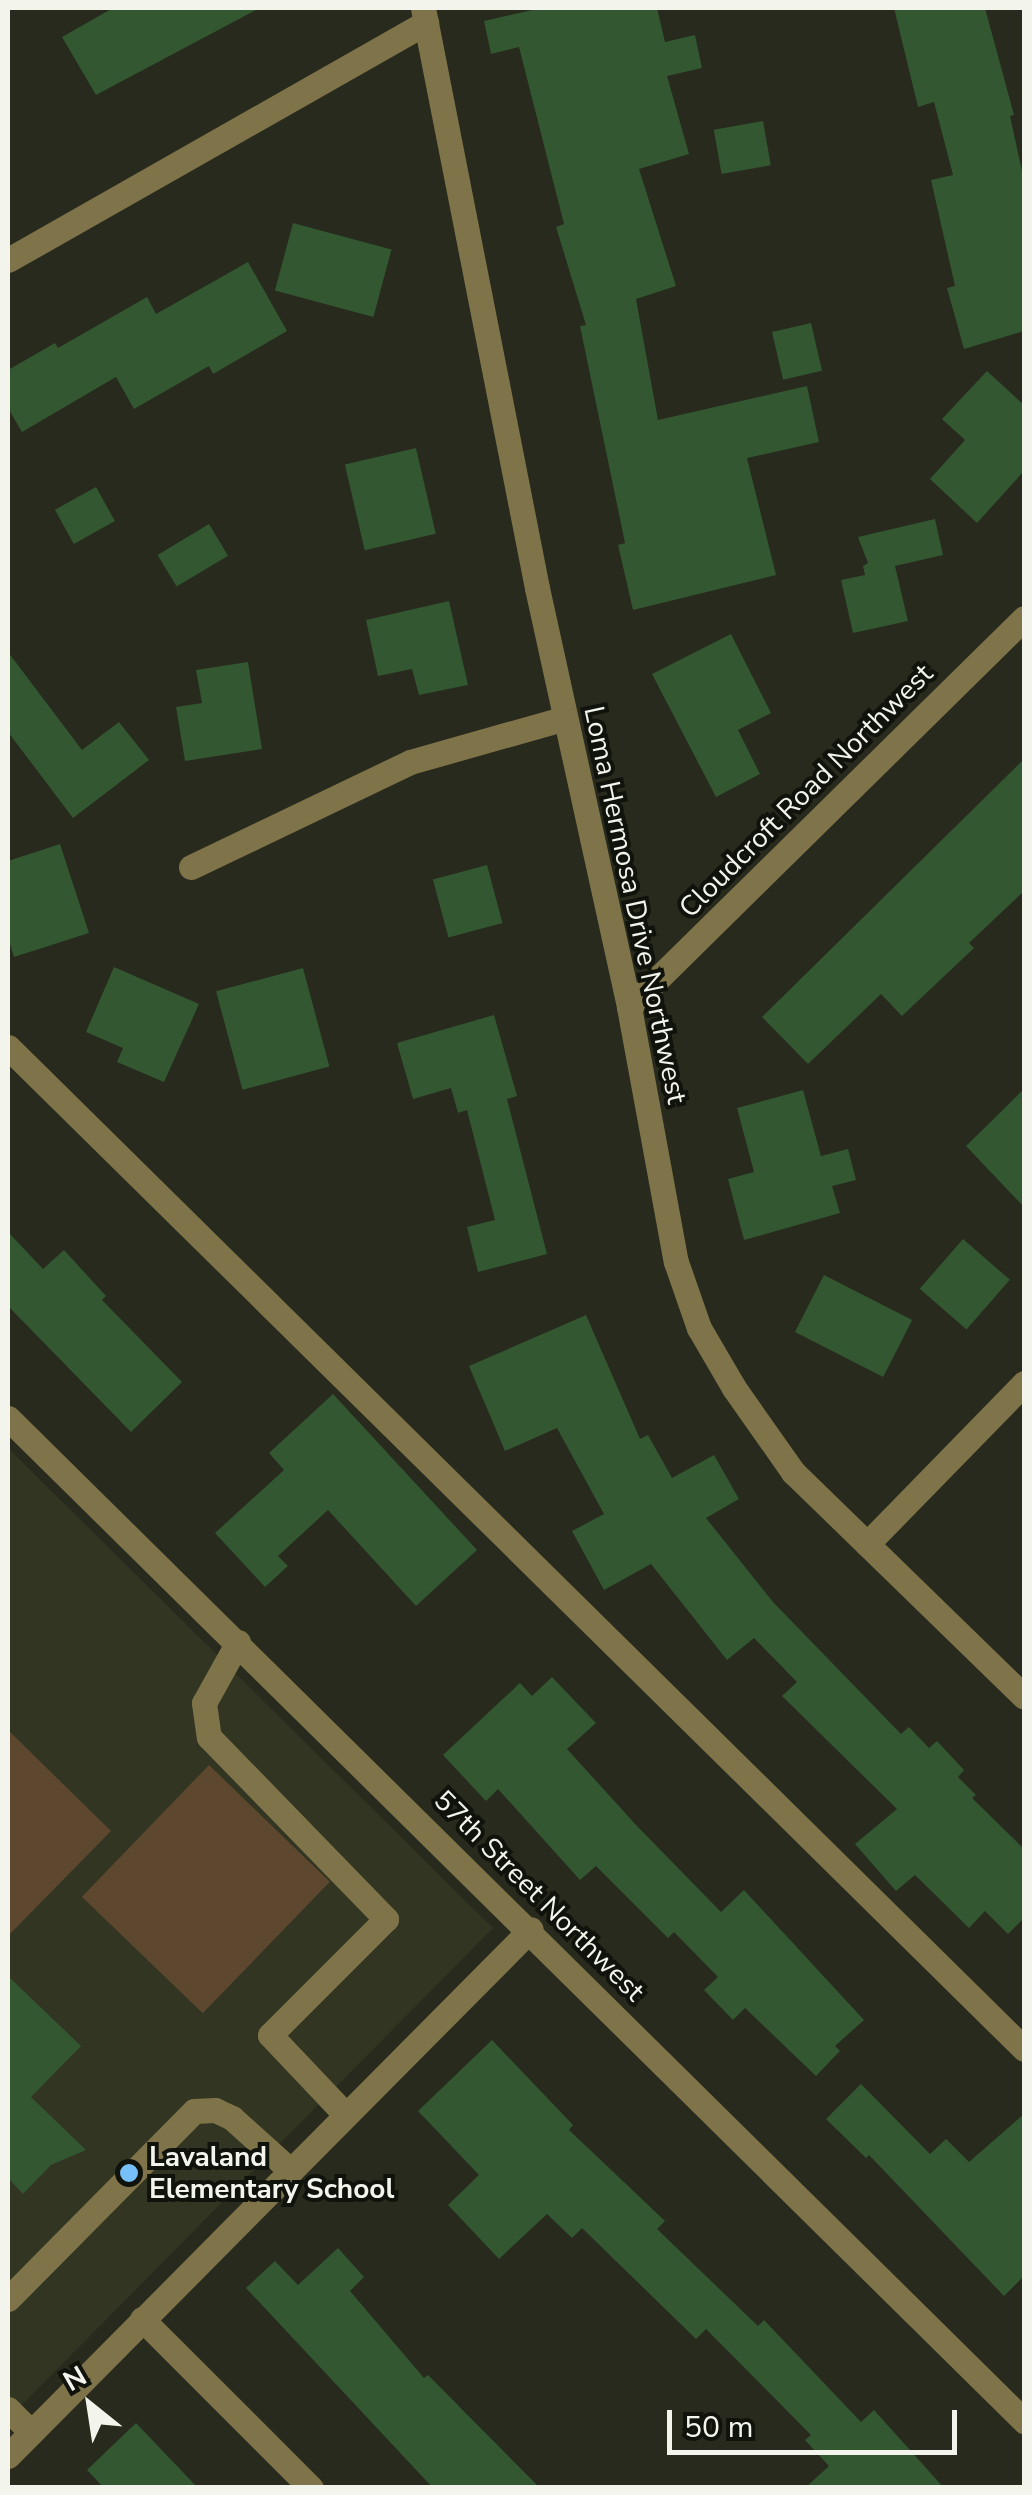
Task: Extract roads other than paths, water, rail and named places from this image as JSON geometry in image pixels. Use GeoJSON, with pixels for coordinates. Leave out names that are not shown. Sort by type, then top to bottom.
{"type":"FeatureCollection","features":[{"type":"Feature","properties":{"kind":"street"},"geometry":{"type":"LineString","coordinates":[[8,260],[424,15]]}},
{"type":"Feature","properties":{"kind":"street","name":"Loma Hermosa Drive Northwest"},"geometry":{"type":"LineString","coordinates":[[424,15],[565,718],[628,1007],[676,1262],[699,1328],[734,1388],[793,1472],[1024,1696]]}},
{"type":"Feature","properties":{"kind":"street","name":"Cloudcroft Road Northwest"},"geometry":{"type":"LineString","coordinates":[[628,1007],[1024,618]]}},
{"type":"Feature","properties":{"kind":"street"},"geometry":{"type":"LineString","coordinates":[[192,867],[410,762],[565,718]]}},
{"type":"Feature","properties":{"kind":"street"},"geometry":{"type":"LineString","coordinates":[[8,1047],[1024,2049]]}},
{"type":"Feature","properties":{"kind":"street"},"geometry":{"type":"LineString","coordinates":[[867,1544],[1024,1383]]}},
{"type":"Feature","properties":{"kind":"street","name":"57th Street Northwest"},"geometry":{"type":"LineString","coordinates":[[8,1418],[531,1929],[1024,2421]]}},
{"type":"Feature","properties":{"kind":"street"},"geometry":{"type":"LineString","coordinates":[[238,1642],[204,1704],[210,1737],[386,1919],[270,2035],[346,2115]]}},
{"type":"Feature","properties":{"kind":"street"},"geometry":{"type":"LineString","coordinates":[[8,2456],[531,1929]]}},
{"type":"Feature","properties":{"kind":"street"},"geometry":{"type":"LineString","coordinates":[[8,2299],[194,2110],[215,2110],[232,2118],[291,2170]]}},
{"type":"Feature","properties":{"kind":"street"},"geometry":{"type":"LineString","coordinates":[[142,2319],[311,2488]]}},
{"type":"Feature","properties":{"kind":"street"},"geometry":{"type":"LineString","coordinates":[[8,2408],[31,2432]]}},
{"type":"Feature","properties":{"kind":"place","name":"Lavaland Elementary School"},"geometry":{"type":"Point","coordinates":[129,2173]}}]}
